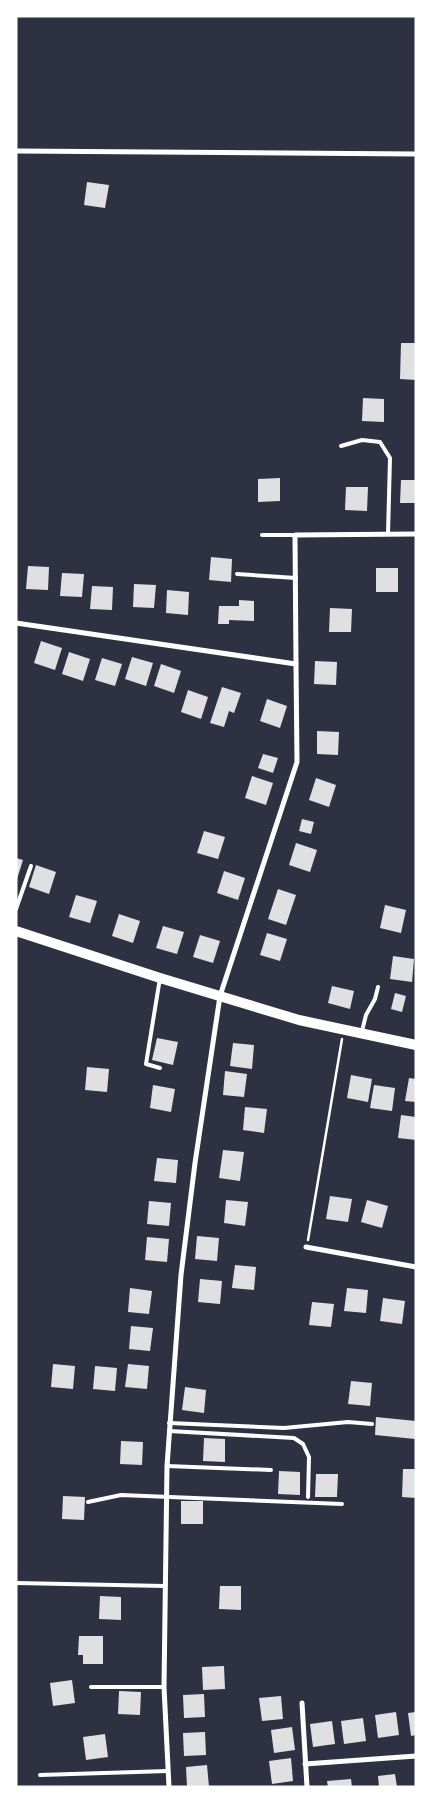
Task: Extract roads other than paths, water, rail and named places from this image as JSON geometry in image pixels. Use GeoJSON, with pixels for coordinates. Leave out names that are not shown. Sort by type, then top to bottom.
{"type":"FeatureCollection","features":[{"type":"Feature","properties":{"kind":"main road"},"geometry":{"type":"LineString","coordinates":[[16,931],[160,978],[299,1020],[416,1044]]}},
{"type":"Feature","properties":{"kind":"street"},"geometry":{"type":"LineString","coordinates":[[16,151],[416,154]]}},
{"type":"Feature","properties":{"kind":"street"},"geometry":{"type":"LineString","coordinates":[[169,1787],[164,1687],[166,1496],[169,1423],[181,1275],[195,1163],[220,996],[297,762],[295,535],[416,534]]}},
{"type":"Feature","properties":{"kind":"street"},"geometry":{"type":"LineString","coordinates":[[16,623],[296,664]]}},
{"type":"Feature","properties":{"kind":"street"},"geometry":{"type":"LineString","coordinates":[[306,1247],[416,1267]]}},
{"type":"Feature","properties":{"kind":"street"},"geometry":{"type":"LineString","coordinates":[[302,1702],[307,1787]]}},
{"type":"Feature","properties":{"kind":"street"},"geometry":{"type":"LineString","coordinates":[[305,1764],[416,1756]]}},
{"type":"Feature","properties":{"kind":"lane"},"geometry":{"type":"LineString","coordinates":[[340,446],[362,440],[380,442],[390,458],[388,534]]}},
{"type":"Feature","properties":{"kind":"lane"},"geometry":{"type":"LineString","coordinates":[[262,535],[295,535]]}},
{"type":"Feature","properties":{"kind":"lane"},"geometry":{"type":"LineString","coordinates":[[237,574],[296,578]]}},
{"type":"Feature","properties":{"kind":"lane"},"geometry":{"type":"LineString","coordinates":[[16,909],[31,866]]}},
{"type":"Feature","properties":{"kind":"lane"},"geometry":{"type":"LineString","coordinates":[[160,978],[146,1064],[160,1068]]}},
{"type":"Feature","properties":{"kind":"lane"},"geometry":{"type":"LineString","coordinates":[[362,1034],[366,1015],[376,999],[378,987]]}},
{"type":"Feature","properties":{"kind":"lane"},"geometry":{"type":"LineString","coordinates":[[169,1423],[284,1428],[348,1422],[372,1424]]}},
{"type":"Feature","properties":{"kind":"lane"},"geometry":{"type":"LineString","coordinates":[[169,1431],[294,1438],[303,1444],[309,1457],[308,1498]]}},
{"type":"Feature","properties":{"kind":"lane"},"geometry":{"type":"LineString","coordinates":[[167,1466],[271,1470]]}},
{"type":"Feature","properties":{"kind":"lane"},"geometry":{"type":"LineString","coordinates":[[88,1502],[121,1495],[342,1504]]}},
{"type":"Feature","properties":{"kind":"lane"},"geometry":{"type":"LineString","coordinates":[[16,1583],[165,1586]]}},
{"type":"Feature","properties":{"kind":"lane"},"geometry":{"type":"LineString","coordinates":[[91,1687],[164,1687]]}},
{"type":"Feature","properties":{"kind":"lane"},"geometry":{"type":"LineString","coordinates":[[40,1775],[168,1772]]}}]}
